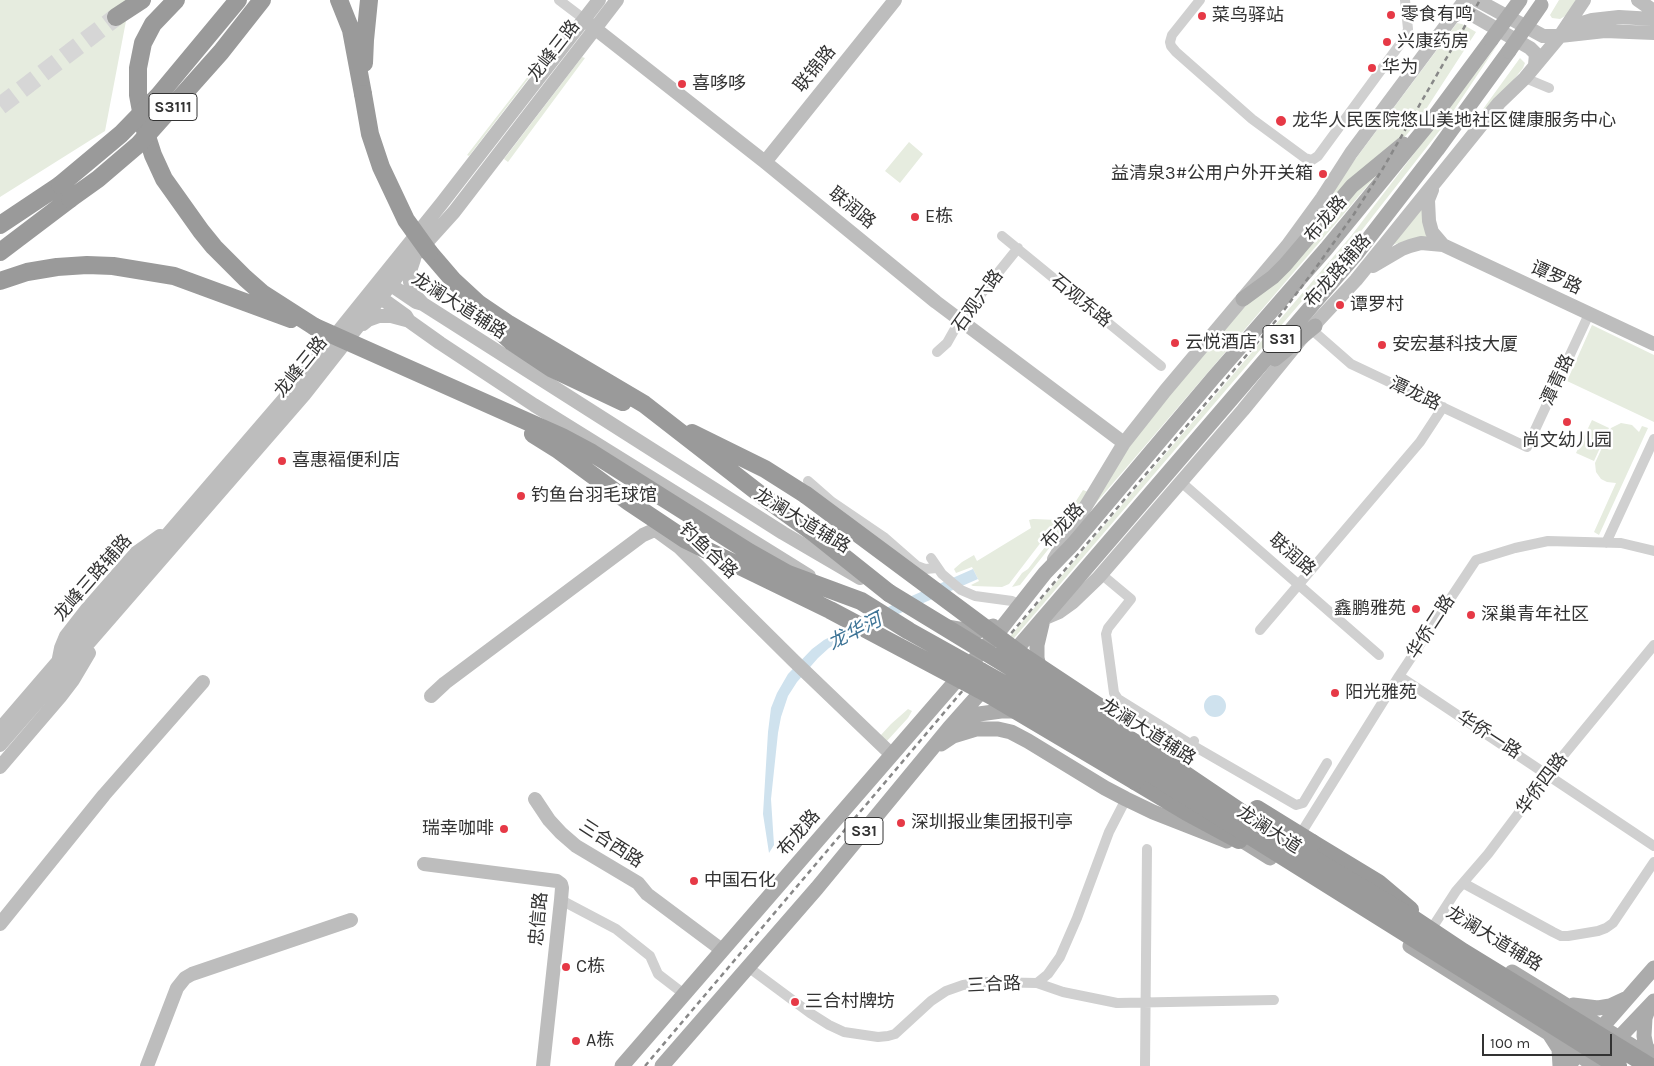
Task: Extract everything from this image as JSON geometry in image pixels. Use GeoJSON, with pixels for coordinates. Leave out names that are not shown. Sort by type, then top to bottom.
{"type":"FeatureCollection","features":[{"type":"Feature","properties":{"kind":"highway"},"geometry":{"type":"LineString","coordinates":[[116,17],[142,0]]}},
{"type":"Feature","properties":{"kind":"highway"},"geometry":{"type":"LineString","coordinates":[[176,0],[152,24],[142,43],[138,68],[138,95],[144,127],[153,155],[164,178],[201,232],[235,269],[262,293],[315,327]]}},
{"type":"Feature","properties":{"kind":"highway","name":"S3111"},"geometry":{"type":"LineString","coordinates":[[0,225],[60,185],[122,134],[160,95],[238,0]]}},
{"type":"Feature","properties":{"kind":"highway","name":"S3111"},"geometry":{"type":"LineString","coordinates":[[0,252],[98,179],[139,144],[221,52],[262,0]]}},
{"type":"Feature","properties":{"kind":"highway"},"geometry":{"type":"LineString","coordinates":[[339,0],[351,30],[370,134],[389,187],[422,254],[465,300],[512,342],[551,368],[712,442],[785,481],[830,511],[1024,656],[1158,746],[1298,847],[1378,883],[1410,910]]}},
{"type":"Feature","properties":{"kind":"highway"},"geometry":{"type":"LineString","coordinates":[[363,94],[364,40],[369,0]]}},
{"type":"Feature","properties":{"kind":"highway","name":"龙澜大道"},"geometry":{"type":"LineString","coordinates":[[422,254],[478,304],[644,404],[889,594],[1160,758],[1320,863],[1406,914],[1649,1066]]}},
{"type":"Feature","properties":{"kind":"highway"},"geometry":{"type":"LineString","coordinates":[[0,281],[27,272],[87,265],[136,269],[174,276],[269,312],[315,327],[482,401],[557,449],[629,502],[686,540],[830,610],[990,695],[1187,812],[1239,840]]}},
{"type":"Feature","properties":{"kind":"highway","name":"龙澜大道"},"geometry":{"type":"LineString","coordinates":[[482,401],[562,437],[592,453],[788,574],[861,604],[1038,703],[1618,1066]]}},
{"type":"Feature","properties":{"kind":"main road","name":"龙峰三路"},"geometry":{"type":"LineString","coordinates":[[0,745],[304,394],[356,330],[379,292],[442,203],[600,0]]}},
{"type":"Feature","properties":{"kind":"main road","name":"龙峰三路"},"geometry":{"type":"LineString","coordinates":[[391,286],[422,254],[617,0]]}},
{"type":"Feature","properties":{"kind":"main road","name":"联锦路"},"geometry":{"type":"LineString","coordinates":[[765,162],[895,0]]}},
{"type":"Feature","properties":{"kind":"main road"},"geometry":{"type":"LineString","coordinates":[[1046,573],[1124,443],[1299,230],[1352,153],[1465,0]]}},
{"type":"Feature","properties":{"kind":"main road"},"geometry":{"type":"LineString","coordinates":[[1477,0],[1543,36],[1605,31],[1654,33]]}},
{"type":"Feature","properties":{"kind":"main road","name":"布龙路"},"geometry":{"type":"LineString","coordinates":[[624,1065],[1326,249],[1431,120],[1520,0]]}},
{"type":"Feature","properties":{"kind":"main road","name":"布龙路辅路"},"geometry":{"type":"LineString","coordinates":[[1044,618],[1059,612],[1073,602],[1101,574],[1300,340],[1356,280],[1499,104],[1525,78],[1560,36],[1584,0]]}},
{"type":"Feature","properties":{"kind":"main road"},"geometry":{"type":"LineString","coordinates":[[1638,0],[1654,11]]}},
{"type":"Feature","properties":{"kind":"main road","name":"S31"},"geometry":{"type":"LineString","coordinates":[[662,1066],[817,888],[949,728],[1376,230],[1437,150],[1543,2]]}},
{"type":"Feature","properties":{"kind":"main road"},"geometry":{"type":"LineString","coordinates":[[1454,16],[1460,11],[1468,13],[1530,48],[1536,54],[1535,65]]}},
{"type":"Feature","properties":{"kind":"main road"},"geometry":{"type":"LineString","coordinates":[[1560,36],[1579,24],[1592,20],[1620,17],[1654,19]]}},
{"type":"Feature","properties":{"kind":"main road","name":"联润路"},"geometry":{"type":"LineString","coordinates":[[584,20],[765,162],[960,320],[1124,443]]}},
{"type":"Feature","properties":{"kind":"main road"},"geometry":{"type":"LineString","coordinates":[[1243,299],[1273,277],[1285,265],[1352,186],[1431,120]]}},
{"type":"Feature","properties":{"kind":"main road"},"geometry":{"type":"LineString","coordinates":[[1435,183],[1428,200],[1428,212],[1432,232],[1443,245]]}},
{"type":"Feature","properties":{"kind":"main road"},"geometry":{"type":"LineString","coordinates":[[1356,280],[1378,262],[1402,249],[1422,243],[1443,245]]}},
{"type":"Feature","properties":{"kind":"main road","name":"谭罗路"},"geometry":{"type":"LineString","coordinates":[[1443,245],[1654,344]]}},
{"type":"Feature","properties":{"kind":"main road"},"geometry":{"type":"LineString","coordinates":[[422,254],[410,271],[410,282],[414,294],[423,304]]}},
{"type":"Feature","properties":{"kind":"main road","name":"龙澜大道辅路"},"geometry":{"type":"LineString","coordinates":[[1298,847],[1004,664],[930,621],[889,594],[783,533],[423,304],[416,302],[391,286],[379,292],[406,316],[409,321],[534,405],[714,517],[861,604],[914,640],[1054,719],[1205,815],[1239,840],[1292,871],[1550,1034],[1593,1066]]}},
{"type":"Feature","properties":{"kind":"main road","name":"龙峰三路"},"geometry":{"type":"LineString","coordinates":[[0,729],[379,292]]}},
{"type":"Feature","properties":{"kind":"main road"},"geometry":{"type":"LineString","coordinates":[[356,330],[368,320],[379,316],[391,316],[409,321]]}},
{"type":"Feature","properties":{"kind":"main road"},"geometry":{"type":"LineString","coordinates":[[1242,386],[1313,328]]}},
{"type":"Feature","properties":{"kind":"main road"},"geometry":{"type":"LineString","coordinates":[[714,517],[726,497]]}},
{"type":"Feature","properties":{"kind":"main road","name":"钓鱼合路"},"geometry":{"type":"LineString","coordinates":[[431,696],[452,677],[643,535],[657,531],[679,547],[891,754]]}},
{"type":"Feature","properties":{"kind":"main road"},"geometry":{"type":"LineString","coordinates":[[1073,544],[1094,560]]}},
{"type":"Feature","properties":{"kind":"main road"},"geometry":{"type":"LineString","coordinates":[[930,621],[958,630],[976,632],[988,629],[1017,609]]}},
{"type":"Feature","properties":{"kind":"main road"},"geometry":{"type":"LineString","coordinates":[[1044,618],[1039,632],[1038,658],[1045,684],[1056,697]]}},
{"type":"Feature","properties":{"kind":"main road"},"geometry":{"type":"LineString","coordinates":[[0,767],[73,680],[99,632]]}},
{"type":"Feature","properties":{"kind":"main road"},"geometry":{"type":"LineString","coordinates":[[914,640],[929,654],[938,670],[940,681],[938,692],[931,708]]}},
{"type":"Feature","properties":{"kind":"main road"},"geometry":{"type":"LineString","coordinates":[[0,924],[104,795],[202,682]]}},
{"type":"Feature","properties":{"kind":"main road"},"geometry":{"type":"LineString","coordinates":[[949,728],[968,716],[1001,711],[1035,713],[1054,719]]}},
{"type":"Feature","properties":{"kind":"main road"},"geometry":{"type":"LineString","coordinates":[[926,756],[942,743],[963,732],[986,728],[1011,732],[1126,799],[1153,812],[1275,861],[1298,847]]}},
{"type":"Feature","properties":{"kind":"main road","name":"三合西路"},"geometry":{"type":"LineString","coordinates":[[535,799],[560,833],[576,846],[638,883],[647,894],[722,950]]}},
{"type":"Feature","properties":{"kind":"main road"},"geometry":{"type":"LineString","coordinates":[[1292,871],[1298,847]]}},
{"type":"Feature","properties":{"kind":"main road","name":"忠信路"},"geometry":{"type":"LineString","coordinates":[[424,864],[557,881],[561,884],[562,900],[543,1066]]}},
{"type":"Feature","properties":{"kind":"main road","name":"龙澜大道辅路"},"geometry":{"type":"LineString","coordinates":[[1410,910],[1654,1060]]}},
{"type":"Feature","properties":{"kind":"main road"},"geometry":{"type":"LineString","coordinates":[[147,1066],[176,988],[185,978],[351,920]]}},
{"type":"Feature","properties":{"kind":"main road"},"geometry":{"type":"LineString","coordinates":[[1568,1066],[1654,968]]}},
{"type":"Feature","properties":{"kind":"main road"},"geometry":{"type":"LineString","coordinates":[[1566,1005],[1598,1008],[1619,1003],[1629,997]]}},
{"type":"Feature","properties":{"kind":"main road"},"geometry":{"type":"LineString","coordinates":[[1593,1066],[1652,1003]]}},
{"type":"Feature","properties":{"kind":"main road"},"geometry":{"type":"LineString","coordinates":[[1652,1003],[1645,1018],[1644,1036],[1646,1046],[1654,1060]]}},
{"type":"Feature","properties":{"kind":"main road"},"geometry":{"type":"LineString","coordinates":[[1560,1066],[1558,1049],[1550,1034],[1557,1034],[1568,1026],[1572,1012],[1566,1005]]}},
{"type":"Feature","properties":{"kind":"street","name":"联润路"},"geometry":{"type":"LineString","coordinates":[[560,0],[584,20]]}},
{"type":"Feature","properties":{"kind":"street"},"geometry":{"type":"LineString","coordinates":[[1200,0],[1172,35],[1170,42],[1174,49],[1258,123],[1305,158],[1312,160],[1318,156],[1406,36],[1408,29],[1405,0]]}},
{"type":"Feature","properties":{"kind":"street"},"geometry":{"type":"LineString","coordinates":[[1525,78],[1549,88]]}},
{"type":"Feature","properties":{"kind":"street","name":"石观东路"},"geometry":{"type":"LineString","coordinates":[[1002,236],[1161,366]]}},
{"type":"Feature","properties":{"kind":"street","name":"石观六路"},"geometry":{"type":"LineString","coordinates":[[937,352],[947,343],[960,320],[1018,248]]}},
{"type":"Feature","properties":{"kind":"street","name":"潭青路"},"geometry":{"type":"LineString","coordinates":[[1527,447],[1589,314]]}},
{"type":"Feature","properties":{"kind":"street","name":"潭龙路"},"geometry":{"type":"LineString","coordinates":[[1313,328],[1351,364],[1527,447]]}},
{"type":"Feature","properties":{"kind":"street"},"geometry":{"type":"LineString","coordinates":[[1260,630],[1420,442],[1443,407]]}},
{"type":"Feature","properties":{"kind":"street"},"geometry":{"type":"LineString","coordinates":[[1606,543],[1654,439]]}},
{"type":"Feature","properties":{"kind":"street"},"geometry":{"type":"LineString","coordinates":[[808,481],[832,502],[885,538],[917,566],[925,569],[937,568]]}},
{"type":"Feature","properties":{"kind":"street","name":"联润路"},"geometry":{"type":"LineString","coordinates":[[1181,482],[1379,655]]}},
{"type":"Feature","properties":{"kind":"street","name":"华侨二路"},"geometry":{"type":"LineString","coordinates":[[1298,847],[1399,676],[1476,560],[1540,542],[1628,544],[1654,550]]}},
{"type":"Feature","properties":{"kind":"street"},"geometry":{"type":"LineString","coordinates":[[931,558],[937,568],[961,590],[975,596],[1012,601],[1017,609]]}},
{"type":"Feature","properties":{"kind":"street"},"geometry":{"type":"LineString","coordinates":[[1101,574],[1131,599],[1108,628],[1106,634],[1115,696],[1120,701],[1296,805],[1303,803],[1327,763]]}},
{"type":"Feature","properties":{"kind":"street","name":"华侨四路"},"geometry":{"type":"LineString","coordinates":[[1434,925],[1456,891],[1508,829],[1548,774],[1654,645]]}},
{"type":"Feature","properties":{"kind":"street","name":"华侨一路"},"geometry":{"type":"LineString","coordinates":[[1399,676],[1654,846]]}},
{"type":"Feature","properties":{"kind":"street"},"geometry":{"type":"LineString","coordinates":[[1176,772],[1193,743]]}},
{"type":"Feature","properties":{"kind":"street"},"geometry":{"type":"LineString","coordinates":[[1037,983],[1048,974],[1060,957],[1109,832],[1126,799]]}},
{"type":"Feature","properties":{"kind":"street"},"geometry":{"type":"LineString","coordinates":[[1145,1066],[1147,849]]}},
{"type":"Feature","properties":{"kind":"street"},"geometry":{"type":"LineString","coordinates":[[1464,883],[1560,936],[1568,936],[1598,931],[1612,923],[1654,862]]}},
{"type":"Feature","properties":{"kind":"street"},"geometry":{"type":"LineString","coordinates":[[562,900],[616,929],[650,956],[658,974],[684,994]]}},
{"type":"Feature","properties":{"kind":"street","name":"三合路"},"geometry":{"type":"LineString","coordinates":[[748,967],[829,1025],[844,1032],[878,1037],[895,1034],[931,1001],[946,991],[963,985],[985,982],[1037,983],[1063,992],[1117,1003],[1274,1000]]}},
{"type":"Feature","properties":{"kind":"shaded area"},"geometry":{"type":"Polygon","coordinates":[[[0,0],[130,0],[105,131],[0,197],[0,0]]]}},
{"type":"Feature","properties":{"kind":"shaded area"},"geometry":{"type":"Polygon","coordinates":[[[1559,0],[1579,0],[1572,12],[1560,19],[1552,18],[1550,15],[1559,0]]]}},
{"type":"Feature","properties":{"kind":"shaded area"},"geometry":{"type":"Polygon","coordinates":[[[1457,23],[1476,32],[1419,120],[1403,139],[1310,222],[1330,193],[1457,23]]]}},
{"type":"Feature","properties":{"kind":"shaded area"},"geometry":{"type":"Polygon","coordinates":[[[564,30],[469,156],[467,155],[564,30]]]}},
{"type":"Feature","properties":{"kind":"shaded area"},"geometry":{"type":"Polygon","coordinates":[[[1498,44],[1444,125],[1355,239],[1009,644],[1006,641],[1351,236],[1498,44]]]}},
{"type":"Feature","properties":{"kind":"shaded area"},"geometry":{"type":"Polygon","coordinates":[[[582,57],[585,58],[508,162],[504,159],[582,57]]]}},
{"type":"Feature","properties":{"kind":"shaded area"},"geometry":{"type":"Polygon","coordinates":[[[1520,58],[1525,63],[1523,68],[1389,232],[1449,156],[1520,58]]]}},
{"type":"Feature","properties":{"kind":"shaded area"},"geometry":{"type":"Polygon","coordinates":[[[909,142],[923,154],[900,183],[885,171],[909,142]]]}},
{"type":"Feature","properties":{"kind":"shaded area"},"geometry":{"type":"Polygon","coordinates":[[[1390,159],[1084,517],[1141,429],[1238,314],[1340,205],[1390,159]]]}},
{"type":"Feature","properties":{"kind":"shaded area"},"geometry":{"type":"Polygon","coordinates":[[[1425,204],[1433,238],[1411,239],[1392,245],[1425,204]]]}},
{"type":"Feature","properties":{"kind":"shaded area"},"geometry":{"type":"Polygon","coordinates":[[[1592,325],[1654,355],[1654,422],[1567,381],[1592,325]]]}},
{"type":"Feature","properties":{"kind":"shaded area"},"geometry":{"type":"Polygon","coordinates":[[[1592,420],[1609,428],[1594,461],[1576,453],[1592,420]]]}},
{"type":"Feature","properties":{"kind":"shaded area"},"geometry":{"type":"Polygon","coordinates":[[[1621,423],[1632,425],[1639,432],[1642,426],[1648,428],[1599,535],[1594,532],[1616,483],[1601,479],[1596,472],[1595,463],[1611,428],[1621,423]]]}},
{"type":"Feature","properties":{"kind":"shaded area"},"geometry":{"type":"Polygon","coordinates":[[[1083,490],[1088,492],[1062,532],[1020,585],[1012,587],[1055,534],[1083,490]]]}},
{"type":"Feature","properties":{"kind":"shaded area"},"geometry":{"type":"Polygon","coordinates":[[[1029,520],[1058,520],[1009,584],[1002,587],[973,586],[971,585],[979,581],[972,567],[956,573],[954,569],[962,562],[974,555],[977,561],[1031,528],[1029,520]]]}},
{"type":"Feature","properties":{"kind":"shaded area"},"geometry":{"type":"Polygon","coordinates":[[[908,709],[912,711],[908,718],[886,742],[880,736],[908,709]]]}},
{"type":"Feature","properties":{"kind":"water","name":"龙华河"},"geometry":{"type":"Polygon","coordinates":[[[973,569],[978,579],[880,622],[829,648],[797,682],[788,696],[778,733],[771,799],[774,845],[769,853],[763,814],[768,732],[771,708],[788,674],[812,649],[824,640],[898,602],[973,569]]]}},
{"type":"Feature","properties":{"kind":"water"},"geometry":{"type":"Polygon","coordinates":[[[1215,695],[1223,698],[1226,706],[1223,714],[1215,717],[1207,714],[1204,706],[1207,698],[1215,695]]]}},
{"type":"Feature","properties":{"kind":"tunnel"},"geometry":{"type":"LineString","coordinates":[[0,106],[116,17]]}},
{"type":"Feature","properties":{"kind":"railway"},"geometry":{"type":"LineString","coordinates":[[645,1066],[1278,318],[1354,214],[1382,170],[1480,0]]}},
{"type":"Feature","properties":{"kind":"place","name":"零食有鸣"},"geometry":{"type":"Point","coordinates":[1391,15]}},
{"type":"Feature","properties":{"kind":"place","name":"菜鸟驿站"},"geometry":{"type":"Point","coordinates":[1202,16]}},
{"type":"Feature","properties":{"kind":"place","name":"兴康药房"},"geometry":{"type":"Point","coordinates":[1387,42]}},
{"type":"Feature","properties":{"kind":"place","name":"华为"},"geometry":{"type":"Point","coordinates":[1372,68]}},
{"type":"Feature","properties":{"kind":"place","name":"喜哆哆"},"geometry":{"type":"Point","coordinates":[682,84]}},
{"type":"Feature","properties":{"kind":"place","name":"龙华人民医院悠山美地社区健康服务中心"},"geometry":{"type":"Point","coordinates":[1281,121]}},
{"type":"Feature","properties":{"kind":"place","name":"益清泉3#公用户外开关箱"},"geometry":{"type":"Point","coordinates":[1323,174]}},
{"type":"Feature","properties":{"kind":"place","name":"E栋"},"geometry":{"type":"Point","coordinates":[915,217]}},
{"type":"Feature","properties":{"kind":"place","name":"谭罗村"},"geometry":{"type":"Point","coordinates":[1340,305]}},
{"type":"Feature","properties":{"kind":"place","name":"云悦酒店"},"geometry":{"type":"Point","coordinates":[1175,343]}},
{"type":"Feature","properties":{"kind":"place","name":"安宏基科技大厦"},"geometry":{"type":"Point","coordinates":[1382,345]}},
{"type":"Feature","properties":{"kind":"place","name":"尚文幼儿园"},"geometry":{"type":"Point","coordinates":[1567,422]}},
{"type":"Feature","properties":{"kind":"place","name":"喜惠褔便利店"},"geometry":{"type":"Point","coordinates":[282,461]}},
{"type":"Feature","properties":{"kind":"place","name":"钓鱼台羽毛球馆"},"geometry":{"type":"Point","coordinates":[521,496]}},
{"type":"Feature","properties":{"kind":"place","name":"鑫鹏雅苑"},"geometry":{"type":"Point","coordinates":[1416,609]}},
{"type":"Feature","properties":{"kind":"place","name":"深巢青年社区"},"geometry":{"type":"Point","coordinates":[1471,615]}},
{"type":"Feature","properties":{"kind":"place","name":"阳光雅苑"},"geometry":{"type":"Point","coordinates":[1335,693]}},
{"type":"Feature","properties":{"kind":"place","name":"深圳报业集团报刊亭"},"geometry":{"type":"Point","coordinates":[901,823]}},
{"type":"Feature","properties":{"kind":"place","name":"瑞幸咖啡"},"geometry":{"type":"Point","coordinates":[504,829]}},
{"type":"Feature","properties":{"kind":"place","name":"中国石化"},"geometry":{"type":"Point","coordinates":[694,881]}},
{"type":"Feature","properties":{"kind":"place","name":"C栋"},"geometry":{"type":"Point","coordinates":[566,967]}},
{"type":"Feature","properties":{"kind":"place","name":"三合村牌坊"},"geometry":{"type":"Point","coordinates":[795,1002]}},
{"type":"Feature","properties":{"kind":"place","name":"A栋"},"geometry":{"type":"Point","coordinates":[576,1041]}}]}
